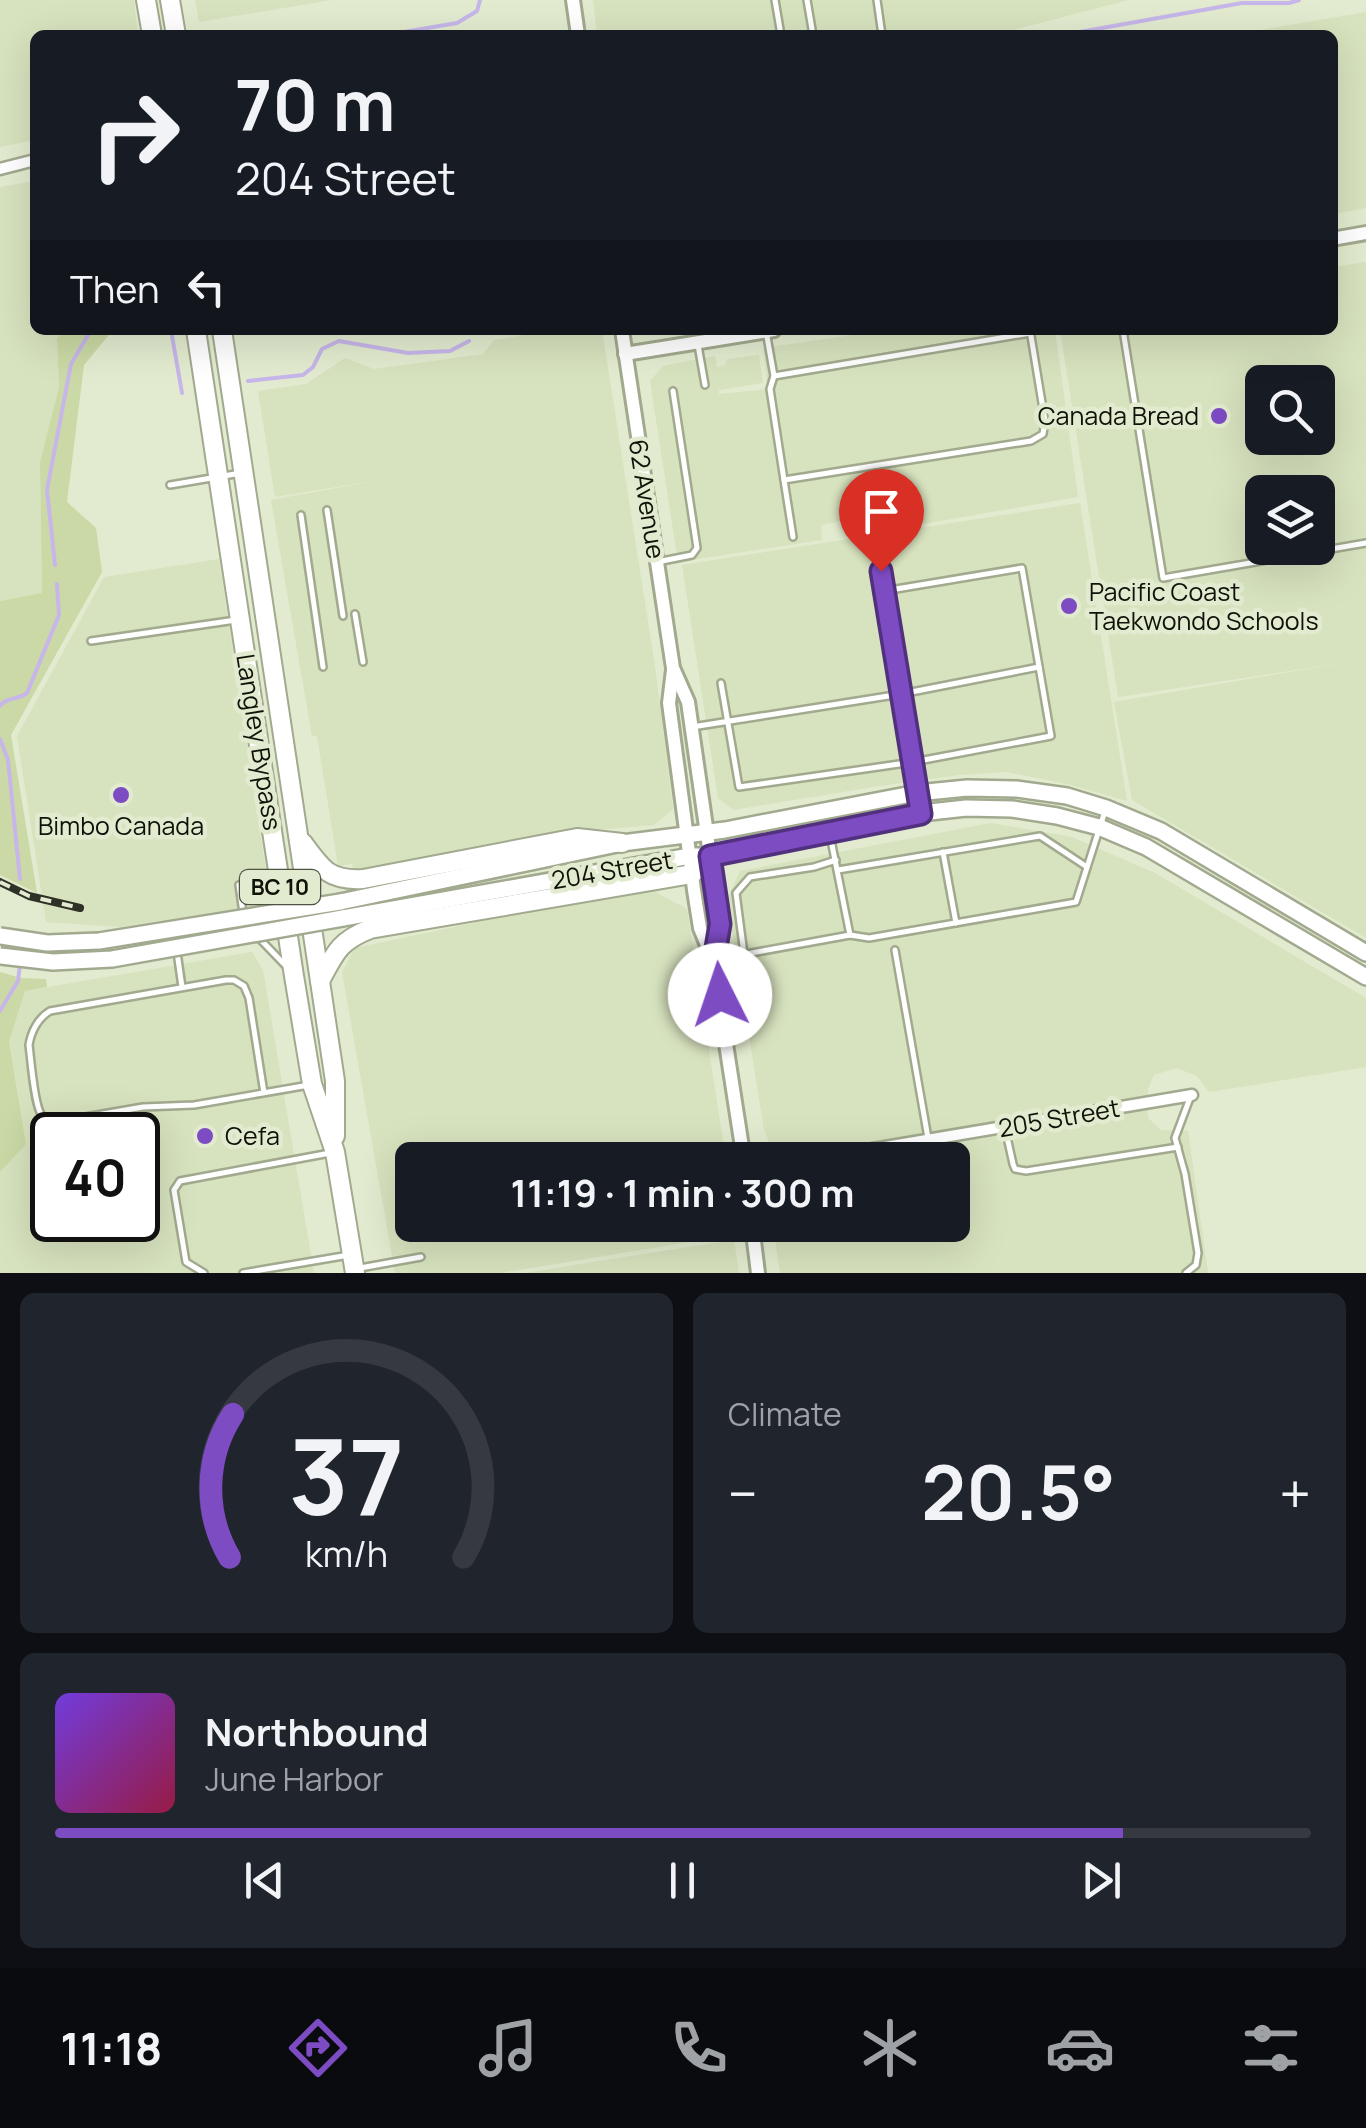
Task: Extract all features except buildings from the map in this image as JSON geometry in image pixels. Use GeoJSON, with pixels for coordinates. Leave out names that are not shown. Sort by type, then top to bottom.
{"type":"FeatureCollection","features":[{"type":"Feature","properties":{"kind":"highway"},"geometry":{"type":"LineString","coordinates":[[146,0],[151,30]]}},
{"type":"Feature","properties":{"kind":"highway"},"geometry":{"type":"LineString","coordinates":[[170,0],[175,30]]}},
{"type":"Feature","properties":{"kind":"highway","name":"Langley Bypass"},"geometry":{"type":"LineString","coordinates":[[197,335],[312,1084],[334,1152],[353,1265]]}},
{"type":"Feature","properties":{"kind":"highway","name":"Langley Bypass"},"geometry":{"type":"LineString","coordinates":[[223,335],[335,1081],[334,1152]]}},
{"type":"Feature","properties":{"kind":"highway"},"geometry":{"type":"LineString","coordinates":[[300,838],[318,864],[343,880],[577,838],[622,844]]}},
{"type":"Feature","properties":{"kind":"highway"},"geometry":{"type":"LineString","coordinates":[[320,982],[344,942],[370,930],[691,865],[710,856]]}},
{"type":"Feature","properties":{"kind":"main road","name":"204 Street"},"geometry":{"type":"LineString","coordinates":[[0,956],[53,962],[112,959],[622,844],[966,788],[1066,796],[1106,808],[1160,832],[1366,953]]}},
{"type":"Feature","properties":{"kind":"main road"},"geometry":{"type":"LineString","coordinates":[[710,856],[966,808],[1012,809],[1057,816],[1099,827],[1146,847],[1366,976]]}},
{"type":"Feature","properties":{"kind":"main road","name":"204 Street"},"geometry":{"type":"LineString","coordinates":[[0,936],[47,944],[116,939],[691,865]]}},
{"type":"Feature","properties":{"kind":"street"},"geometry":{"type":"LineString","coordinates":[[574,0],[577,30]]}},
{"type":"Feature","properties":{"kind":"street"},"geometry":{"type":"LineString","coordinates":[[0,169],[30,161]]}},
{"type":"Feature","properties":{"kind":"street"},"geometry":{"type":"LineString","coordinates":[[1338,238],[1366,234]]}},
{"type":"Feature","properties":{"kind":"street","name":"62 Avenue"},"geometry":{"type":"LineString","coordinates":[[623,335],[673,668],[669,703],[686,834],[700,928],[714,960],[741,1142]]}},
{"type":"Feature","properties":{"kind":"street"},"geometry":{"type":"LineString","coordinates":[[626,354],[744,335]]}},
{"type":"Feature","properties":{"kind":"street","name":"62 Avenue"},"geometry":{"type":"LineString","coordinates":[[673,668],[688,702],[720,924],[714,960]]}},
{"type":"Feature","properties":{"kind":"street","name":"205 Street"},"geometry":{"type":"LineString","coordinates":[[917,1142],[1192,1095]]}},
{"type":"Feature","properties":{"kind":"street"},"geometry":{"type":"LineString","coordinates":[[754,1242],[758,1273]]}},
{"type":"Feature","properties":{"kind":"lane"},"geometry":{"type":"LineString","coordinates":[[175,30],[178,0]]}},
{"type":"Feature","properties":{"kind":"lane"},"geometry":{"type":"LineString","coordinates":[[774,0],[779,30]]}},
{"type":"Feature","properties":{"kind":"lane"},"geometry":{"type":"LineString","coordinates":[[807,0],[812,30]]}},
{"type":"Feature","properties":{"kind":"lane"},"geometry":{"type":"LineString","coordinates":[[877,0],[881,30]]}},
{"type":"Feature","properties":{"kind":"lane"},"geometry":{"type":"LineString","coordinates":[[770,335],[774,376],[770,389],[794,537]]}},
{"type":"Feature","properties":{"kind":"lane"},"geometry":{"type":"LineString","coordinates":[[774,376],[1013,335]]}},
{"type":"Feature","properties":{"kind":"lane"},"geometry":{"type":"LineString","coordinates":[[784,480],[1031,441],[1043,434],[1045,421],[1031,335]]}},
{"type":"Feature","properties":{"kind":"lane"},"geometry":{"type":"LineString","coordinates":[[1123,335],[1163,578],[1366,543]]}},
{"type":"Feature","properties":{"kind":"lane"},"geometry":{"type":"LineString","coordinates":[[698,342],[705,386]]}},
{"type":"Feature","properties":{"kind":"lane"},"geometry":{"type":"LineString","coordinates":[[657,562],[692,555],[696,548],[674,391]]}},
{"type":"Feature","properties":{"kind":"lane"},"geometry":{"type":"LineString","coordinates":[[170,485],[244,472]]}},
{"type":"Feature","properties":{"kind":"lane"},"geometry":{"type":"LineString","coordinates":[[327,510],[343,616]]}},
{"type":"Feature","properties":{"kind":"lane"},"geometry":{"type":"LineString","coordinates":[[301,514],[323,667]]}},
{"type":"Feature","properties":{"kind":"lane"},"geometry":{"type":"LineString","coordinates":[[878,550],[921,814]]}},
{"type":"Feature","properties":{"kind":"lane"},"geometry":{"type":"LineString","coordinates":[[721,683],[739,787],[913,762],[1051,736],[1022,568],[884,591]]}},
{"type":"Feature","properties":{"kind":"lane"},"geometry":{"type":"LineString","coordinates":[[355,614],[363,662]]}},
{"type":"Feature","properties":{"kind":"lane"},"geometry":{"type":"LineString","coordinates":[[91,642],[240,619]]}},
{"type":"Feature","properties":{"kind":"lane"},"geometry":{"type":"LineString","coordinates":[[692,728],[1039,667]]}},
{"type":"Feature","properties":{"kind":"lane"},"geometry":{"type":"LineString","coordinates":[[714,960],[850,935],[870,938],[1076,902],[1106,808]]}},
{"type":"Feature","properties":{"kind":"lane"},"geometry":{"type":"LineString","coordinates":[[830,831],[850,935]]}},
{"type":"Feature","properties":{"kind":"lane"},"geometry":{"type":"LineString","coordinates":[[838,870],[1040,836],[1087,867]]}},
{"type":"Feature","properties":{"kind":"lane"},"geometry":{"type":"LineString","coordinates":[[943,852],[956,923]]}},
{"type":"Feature","properties":{"kind":"lane"},"geometry":{"type":"LineString","coordinates":[[744,954],[736,893],[750,877],[836,860]]}},
{"type":"Feature","properties":{"kind":"lane"},"geometry":{"type":"LineString","coordinates":[[279,878],[239,884],[245,926],[294,976]]}},
{"type":"Feature","properties":{"kind":"lane"},"geometry":{"type":"LineString","coordinates":[[182,987],[175,938],[245,926]]}},
{"type":"Feature","properties":{"kind":"lane"},"geometry":{"type":"LineString","coordinates":[[895,950],[929,1140]]}},
{"type":"Feature","properties":{"kind":"lane"},"geometry":{"type":"LineString","coordinates":[[264,1093],[249,998],[244,986],[234,980],[50,1011],[30,1036],[41,1114],[48,1121],[143,1107],[194,1105],[264,1093],[312,1084]]}},
{"type":"Feature","properties":{"kind":"lane"},"geometry":{"type":"LineString","coordinates":[[1186,1273],[1196,1264],[1198,1253],[1175,1138],[1192,1095]]}},
{"type":"Feature","properties":{"kind":"lane"},"geometry":{"type":"LineString","coordinates":[[1005,1128],[1015,1169],[1026,1171],[1178,1147]]}},
{"type":"Feature","properties":{"kind":"lane"},"geometry":{"type":"LineString","coordinates":[[204,1273],[186,1262],[174,1190],[180,1181],[334,1152]]}},
{"type":"Feature","properties":{"kind":"lane"},"geometry":{"type":"LineString","coordinates":[[243,1273],[421,1257]]}},
{"type":"Feature","properties":{"kind":"shaded area"},"geometry":{"type":"Polygon","coordinates":[[[0,0],[134,0],[137,30],[30,30],[30,141],[0,147],[0,0]]]}},
{"type":"Feature","properties":{"kind":"shaded area"},"geometry":{"type":"Polygon","coordinates":[[[195,0],[332,0],[199,22],[195,0]]]}},
{"type":"Feature","properties":{"kind":"shaded area"},"geometry":{"type":"Polygon","coordinates":[[[593,0],[1129,0],[1013,30],[596,30],[593,0]]]}},
{"type":"Feature","properties":{"kind":"shaded area"},"geometry":{"type":"Polygon","coordinates":[[[1366,12],[1366,208],[1338,213],[1338,30],[1260,30],[1366,12]]]}},
{"type":"Feature","properties":{"kind":"shaded area"},"geometry":{"type":"Polygon","coordinates":[[[30,182],[30,335],[61,335],[57,338],[59,387],[40,462],[42,593],[0,601],[0,187],[30,182]]]}},
{"type":"Feature","properties":{"kind":"shaded area"},"geometry":{"type":"Polygon","coordinates":[[[1366,262],[1366,938],[1132,800],[1114,702],[1342,663],[1118,697],[1061,335],[1338,335],[1338,266],[1366,262]]]}},
{"type":"Feature","properties":{"kind":"shaded area"},"geometry":{"type":"Polygon","coordinates":[[[109,335],[84,365],[67,502],[96,528],[102,572],[11,735],[37,893],[0,875],[0,601],[42,593],[40,462],[59,387],[57,338],[109,335]]]}},
{"type":"Feature","properties":{"kind":"shaded area"},"geometry":{"type":"Polygon","coordinates":[[[524,335],[603,335],[655,666],[673,809],[654,825],[559,833],[355,875],[352,864],[338,866],[271,500],[380,480],[275,497],[258,391],[306,384],[345,358],[374,369],[483,354],[494,340],[524,335]]]}},
{"type":"Feature","properties":{"kind":"shaded area"},"geometry":{"type":"Polygon","coordinates":[[[853,335],[1056,335],[1078,497],[877,532],[875,514],[821,525],[822,540],[678,562],[650,381],[663,366],[715,356],[717,367],[725,365],[727,359],[759,355],[763,383],[719,390],[719,394],[768,389],[763,348],[853,335]]]}},
{"type":"Feature","properties":{"kind":"shaded area"},"geometry":{"type":"Polygon","coordinates":[[[1080,503],[1127,801],[1007,772],[959,775],[733,810],[718,798],[682,565],[1080,503]]]}},
{"type":"Feature","properties":{"kind":"shaded area"},"geometry":{"type":"Polygon","coordinates":[[[219,559],[271,903],[119,927],[46,922],[17,736],[104,577],[219,559]]]}},
{"type":"Feature","properties":{"kind":"shaded area"},"geometry":{"type":"Polygon","coordinates":[[[991,823],[1072,837],[1155,873],[1366,998],[1366,1067],[1209,1092],[1197,1076],[1177,1068],[1154,1075],[1148,1089],[1148,1118],[1161,1130],[1188,1131],[1208,1273],[780,1273],[775,1242],[970,1242],[970,1142],[769,1142],[727,899],[740,871],[991,823]]]}},
{"type":"Feature","properties":{"kind":"shaded area"},"geometry":{"type":"Polygon","coordinates":[[[652,890],[687,909],[723,1142],[395,1142],[395,1242],[689,1242],[500,1273],[395,1273],[342,972],[355,948],[566,903],[652,890]]]}},
{"type":"Feature","properties":{"kind":"shaded area"},"geometry":{"type":"Polygon","coordinates":[[[252,952],[263,970],[314,1273],[0,1273],[0,1172],[26,1144],[9,1042],[25,991],[252,952]]]}},
{"type":"Feature","properties":{"kind":"shaded area"},"geometry":{"type":"Polygon","coordinates":[[[0,972],[46,979],[47,987],[25,991],[9,1042],[26,1144],[0,1172],[0,972]]]}},
{"type":"Feature","properties":{"kind":"shaded area"},"geometry":{"type":"Polygon","coordinates":[[[734,1242],[739,1273],[526,1273],[734,1242]]]}},
{"type":"Feature","properties":{"kind":"waterway"},"geometry":{"type":"LineString","coordinates":[[416,30],[457,23],[477,11],[480,0]]}},
{"type":"Feature","properties":{"kind":"waterway"},"geometry":{"type":"LineString","coordinates":[[1091,30],[1242,3],[1299,0]]}},
{"type":"Feature","properties":{"kind":"waterway"},"geometry":{"type":"LineString","coordinates":[[55,565],[47,490],[71,364],[88,335]]}},
{"type":"Feature","properties":{"kind":"waterway"},"geometry":{"type":"LineString","coordinates":[[172,335],[182,393]]}},
{"type":"Feature","properties":{"kind":"waterway"},"geometry":{"type":"LineString","coordinates":[[248,381],[303,375],[313,367],[322,349],[339,341],[408,353],[450,351],[469,341]]}},
{"type":"Feature","properties":{"kind":"waterway"},"geometry":{"type":"LineString","coordinates":[[0,706],[27,693],[59,615],[57,584]]}},
{"type":"Feature","properties":{"kind":"waterway"},"geometry":{"type":"LineString","coordinates":[[0,739],[8,760],[20,879]]}},
{"type":"Feature","properties":{"kind":"waterway"},"geometry":{"type":"LineString","coordinates":[[0,1011],[18,981],[20,964]]}},
{"type":"Feature","properties":{"kind":"railway"},"geometry":{"type":"LineString","coordinates":[[0,882],[29,896],[80,908]]}},
{"type":"Feature","properties":{"kind":"place","name":"Canada Bread"},"geometry":{"type":"Point","coordinates":[1219,416]}},
{"type":"Feature","properties":{"kind":"place","name":"Pacific Coast Taekwondo Schools"},"geometry":{"type":"Point","coordinates":[1069,606]}},
{"type":"Feature","properties":{"kind":"place","name":"Bimbo Canada"},"geometry":{"type":"Point","coordinates":[121,795]}},
{"type":"Feature","properties":{"kind":"place","name":"Cefa"},"geometry":{"type":"Point","coordinates":[205,1136]}},
{"type":"Feature","properties":{"kind":"route"},"geometry":{"type":"LineString","coordinates":[[720,995],[714,960],[720,924],[710,856],[921,814],[881,571]]}}]}
